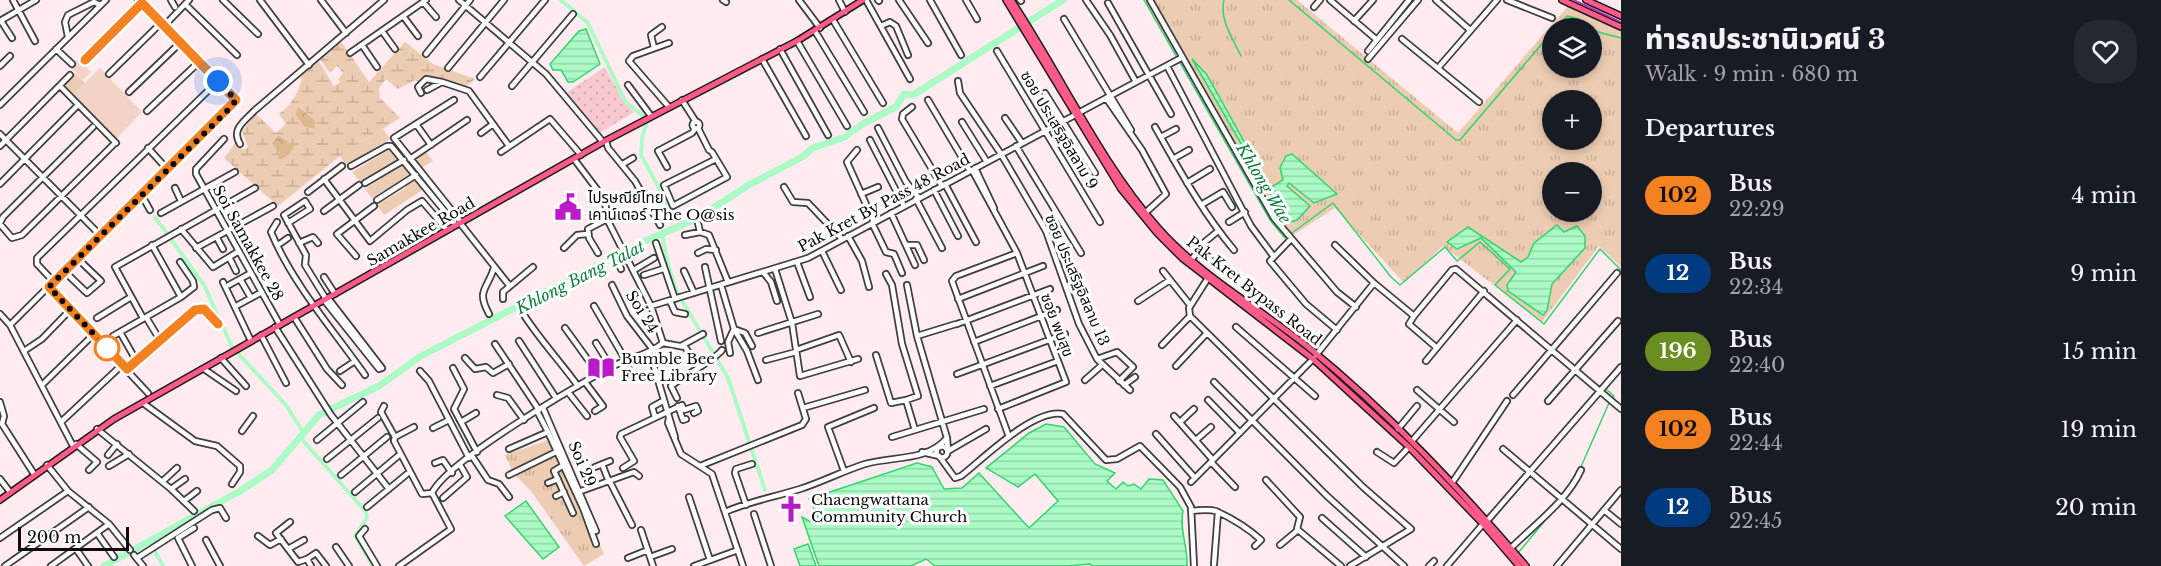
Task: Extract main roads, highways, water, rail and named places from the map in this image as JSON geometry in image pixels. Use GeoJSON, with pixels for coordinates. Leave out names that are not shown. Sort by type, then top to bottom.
{"type":"FeatureCollection","features":[{"type":"Feature","properties":{"kind":"main road","name":"Samakkee Road"},"geometry":{"type":"LineString","coordinates":[[0,500],[98,429],[651,116],[797,42],[863,0]]}},
{"type":"Feature","properties":{"kind":"main road","name":"Pak Kret Bypass Road"},"geometry":{"type":"LineString","coordinates":[[1006,0],[1027,29],[1135,206],[1182,258],[1315,357],[1452,483],[1485,523]]}},
{"type":"Feature","properties":{"kind":"main road","name":"Pak Kret Bypass Road"},"geometry":{"type":"LineString","coordinates":[[1011,0],[1021,20]]}},
{"type":"Feature","properties":{"kind":"main road"},"geometry":{"type":"LineString","coordinates":[[1562,0],[1621,27]]}},
{"type":"Feature","properties":{"kind":"main road"},"geometry":{"type":"LineString","coordinates":[[1586,0],[1621,16]]}},
{"type":"Feature","properties":{"kind":"main road","name":"Pak Kret Bypass Road"},"geometry":{"type":"LineString","coordinates":[[1077,113],[1145,213],[1192,261],[1315,357],[1398,429],[1518,562],[1526,566]]}},
{"type":"Feature","properties":{"kind":"water"},"geometry":{"type":"Polygon","coordinates":[[[586,29],[600,64],[573,82],[568,82],[561,70],[553,70],[550,64],[579,31],[586,29]]]}},
{"type":"Feature","properties":{"kind":"water"},"geometry":{"type":"Polygon","coordinates":[[[1192,59],[1207,75],[1270,188],[1283,180],[1280,168],[1286,156],[1292,154],[1337,194],[1314,203],[1289,183],[1287,186],[1310,206],[1297,220],[1287,223],[1192,59]]]}},
{"type":"Feature","properties":{"kind":"water"},"geometry":{"type":"Polygon","coordinates":[[[1557,225],[1564,232],[1577,226],[1585,236],[1585,248],[1552,284],[1547,311],[1543,315],[1508,291],[1507,285],[1516,272],[1481,238],[1457,249],[1447,242],[1468,227],[1521,262],[1528,257],[1534,243],[1557,225]]]}},
{"type":"Feature","properties":{"kind":"water"},"geometry":{"type":"Polygon","coordinates":[[[1046,424],[1064,427],[1095,464],[1115,473],[1107,481],[1116,489],[1123,482],[1128,486],[1134,484],[1141,489],[1149,479],[1163,480],[1183,511],[1182,525],[1187,566],[1092,566],[1090,564],[935,566],[926,559],[911,566],[819,566],[802,517],[813,523],[818,516],[809,499],[917,463],[932,467],[944,489],[962,488],[979,473],[1029,528],[1058,501],[1035,474],[1018,487],[986,468],[1029,433],[1046,424]]]}},
{"type":"Feature","properties":{"kind":"water"},"geometry":{"type":"Polygon","coordinates":[[[526,501],[559,547],[543,559],[505,516],[526,501]]]}},
{"type":"Feature","properties":{"kind":"water"},"geometry":{"type":"Polygon","coordinates":[[[808,544],[816,566],[800,566],[794,549],[808,544]]]}},
{"type":"Feature","properties":{"kind":"waterway"},"geometry":{"type":"LineString","coordinates":[[561,0],[588,23],[625,101],[644,117]]}},
{"type":"Feature","properties":{"kind":"waterway","name":"Khlong Bang Talat"},"geometry":{"type":"LineString","coordinates":[[104,566],[240,491],[272,470],[319,415],[379,386],[421,356],[643,242],[698,218],[747,186],[802,157],[813,148],[845,137],[864,123],[896,107],[904,94],[913,95],[1063,0]]}},
{"type":"Feature","properties":{"kind":"waterway","name":"Khlong Wae"},"geometry":{"type":"LineString","coordinates":[[1144,0],[1270,220],[1285,238],[1333,203],[1391,277],[1400,285],[1445,247],[1457,261],[1480,242],[1510,269],[1495,285],[1544,324],[1600,249],[1621,270]]}},
{"type":"Feature","properties":{"kind":"waterway"},"geometry":{"type":"LineString","coordinates":[[1224,0],[1225,22],[1241,56]]}},
{"type":"Feature","properties":{"kind":"waterway"},"geometry":{"type":"LineString","coordinates":[[1289,0],[1456,140],[1460,140],[1542,44]]}},
{"type":"Feature","properties":{"kind":"waterway"},"geometry":{"type":"LineString","coordinates":[[1565,18],[1567,16],[1575,18]]}},
{"type":"Feature","properties":{"kind":"waterway"},"geometry":{"type":"LineString","coordinates":[[1602,33],[1621,38]]}},
{"type":"Feature","properties":{"kind":"waterway"},"geometry":{"type":"LineString","coordinates":[[647,121],[642,138],[641,155],[680,226]]}},
{"type":"Feature","properties":{"kind":"waterway"},"geometry":{"type":"LineString","coordinates":[[155,217],[204,285],[232,347],[286,405],[303,432]]}},
{"type":"Feature","properties":{"kind":"waterway"},"geometry":{"type":"LineString","coordinates":[[662,235],[677,292],[728,378],[765,490]]}},
{"type":"Feature","properties":{"kind":"waterway","name":"Khlong Wae"},"geometry":{"type":"LineString","coordinates":[[1606,389],[1614,396],[1612,399]]}},
{"type":"Feature","properties":{"kind":"waterway","name":"Khlong Wae"},"geometry":{"type":"LineString","coordinates":[[1580,469],[1609,403]]}},
{"type":"Feature","properties":{"kind":"waterway"},"geometry":{"type":"LineString","coordinates":[[299,436],[366,512],[367,518],[355,536],[373,566]]}},
{"type":"Feature","properties":{"kind":"waterway","name":"Khlong Wae"},"geometry":{"type":"LineString","coordinates":[[1518,553],[1553,511]]}},
{"type":"Feature","properties":{"kind":"waterway"},"geometry":{"type":"LineString","coordinates":[[154,550],[163,566]]}},
{"type":"Feature","properties":{"kind":"railway"},"geometry":{"type":"LineString","coordinates":[[1574,0],[1621,22]]}},
{"type":"Feature","properties":{"kind":"place","name":"ไปรษณีย์ไทย เคาน์เตอร์ The O@sis"},"geometry":{"type":"Point","coordinates":[568,207]}},
{"type":"Feature","properties":{"kind":"place","name":"Bumble Bee Free Library"},"geometry":{"type":"Point","coordinates":[601,368]}},
{"type":"Feature","properties":{"kind":"place","name":"Chaengwattana Community Church"},"geometry":{"type":"Point","coordinates":[791,509]}}]}
